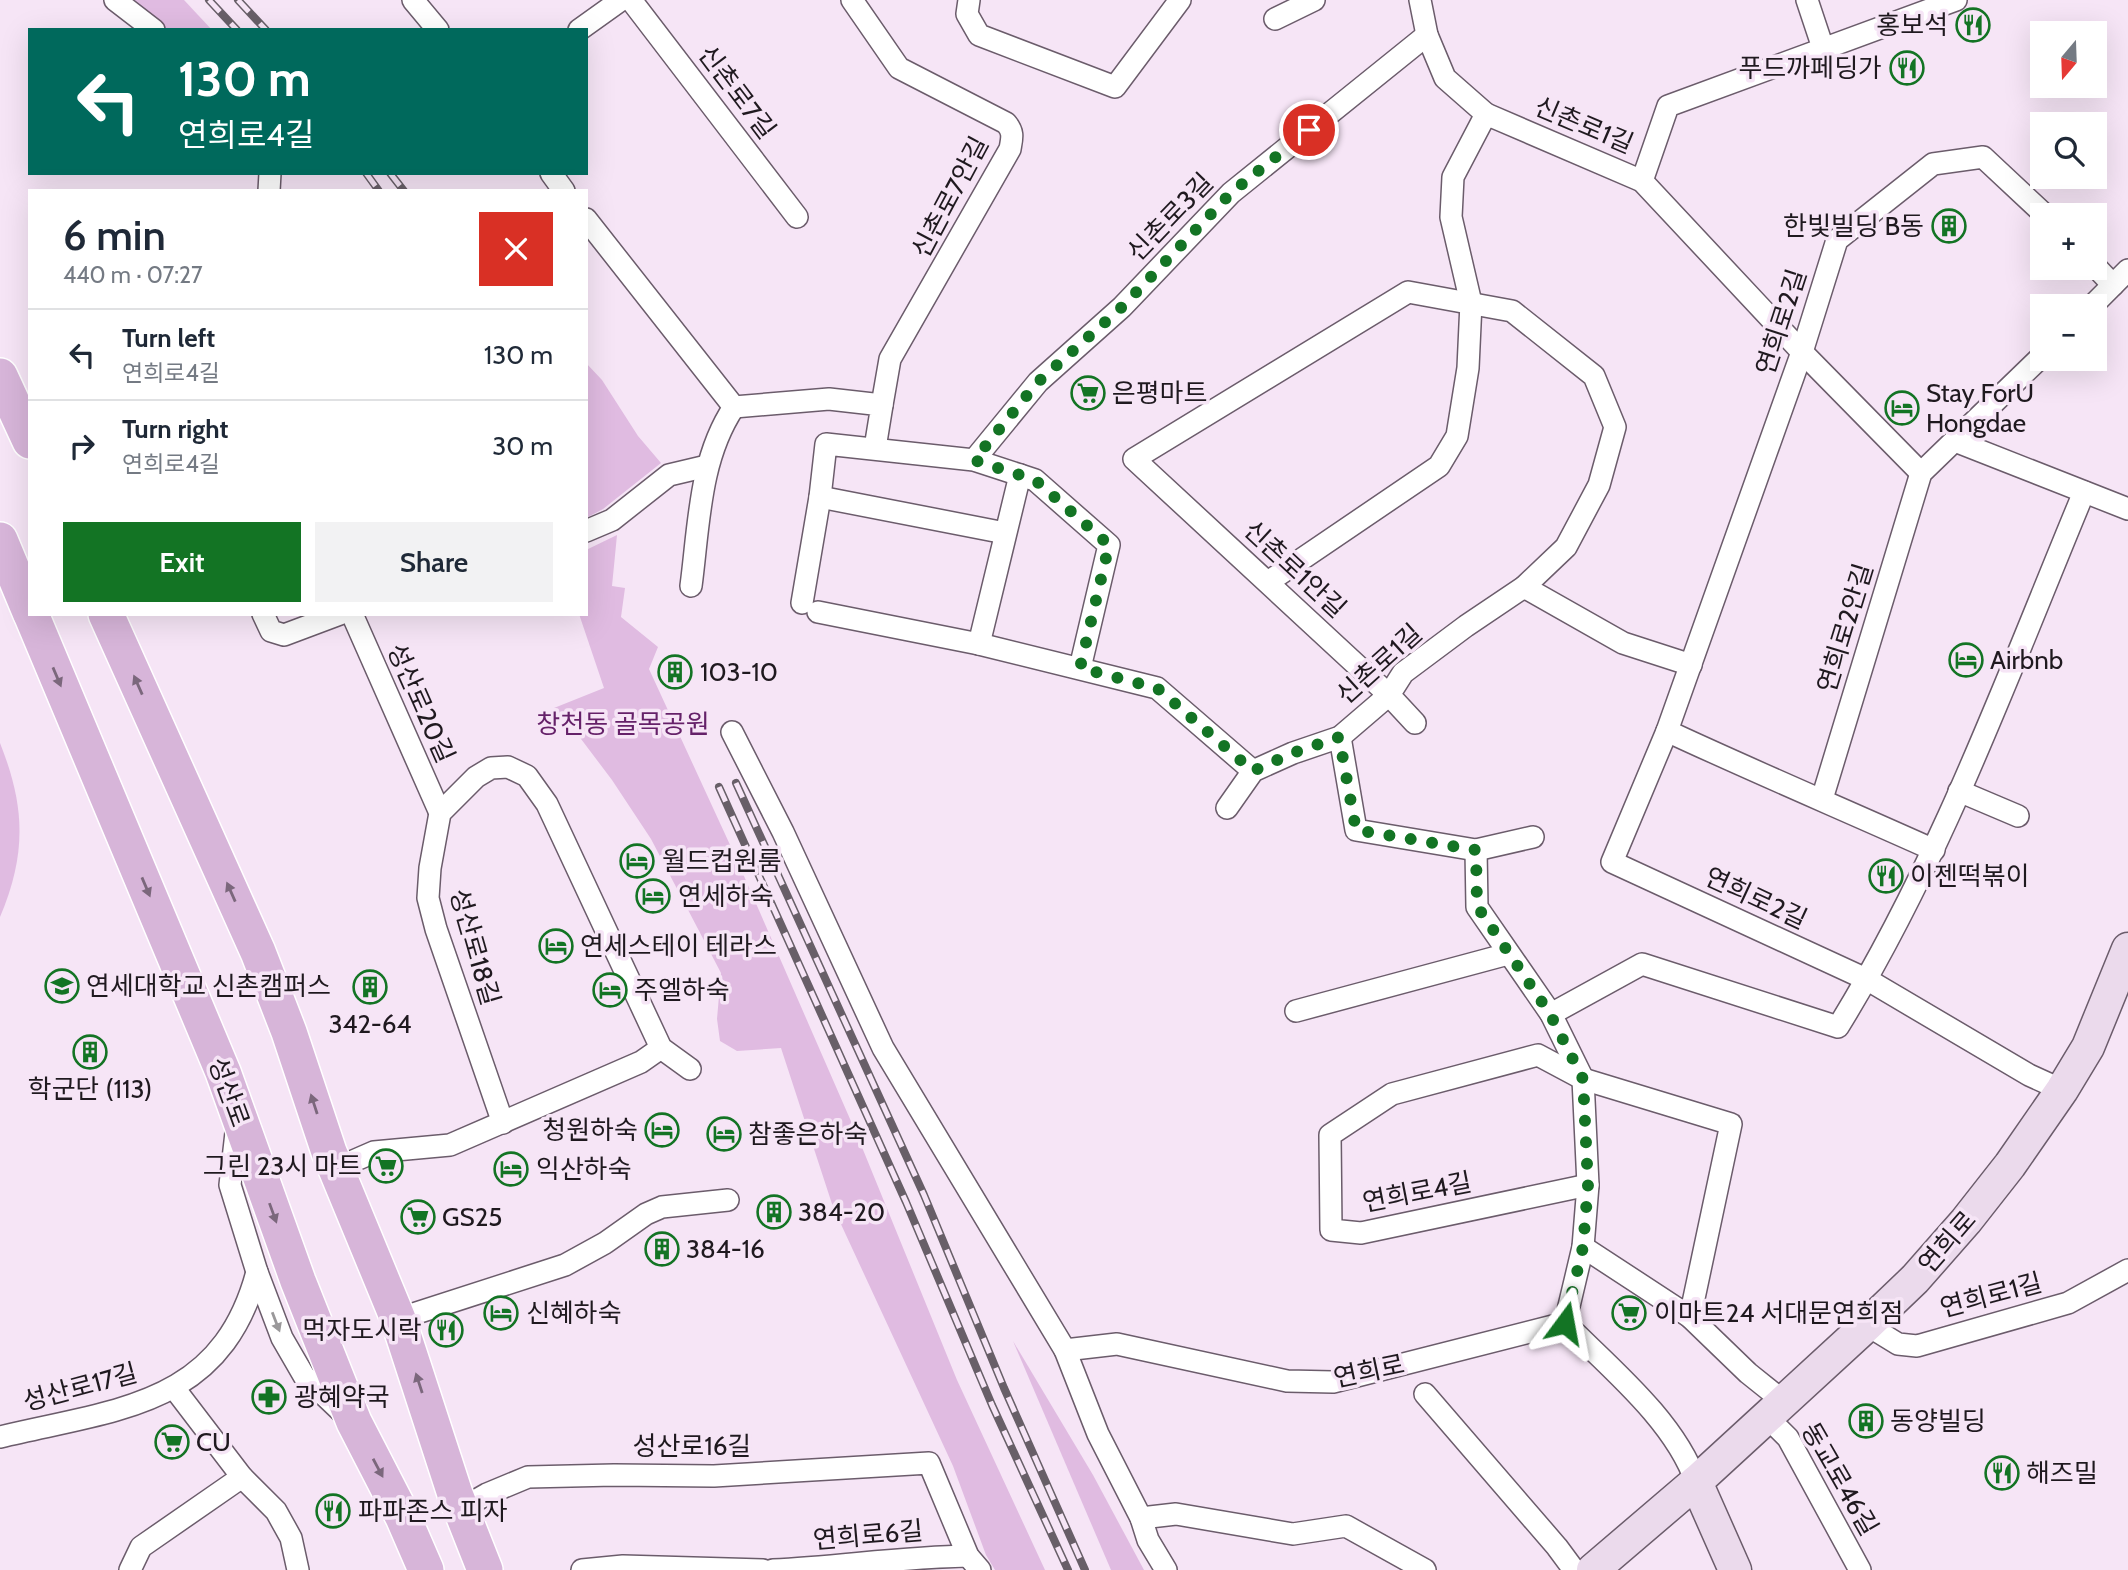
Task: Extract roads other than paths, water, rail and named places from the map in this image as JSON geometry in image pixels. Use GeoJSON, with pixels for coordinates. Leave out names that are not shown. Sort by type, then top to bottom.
{"type":"FeatureCollection","features":[{"type":"Feature","properties":{"kind":"main road"},"geometry":{"type":"LineString","coordinates":[[0,376],[26,420]]}},
{"type":"Feature","properties":{"kind":"main road","name":"성산로"},"geometry":{"type":"LineString","coordinates":[[0,540],[28,611]]}},
{"type":"Feature","properties":{"kind":"main road","name":"성산로"},"geometry":{"type":"LineString","coordinates":[[30,616],[217,1057],[305,1300],[354,1423],[403,1517],[426,1570]]}},
{"type":"Feature","properties":{"kind":"main road"},"geometry":{"type":"LineString","coordinates":[[107,616],[258,952],[289,1032],[335,1169],[398,1319],[461,1508],[485,1570]]}},
{"type":"Feature","properties":{"kind":"main road","name":"연희로"},"geometry":{"type":"LineString","coordinates":[[1593,1570],[1696,1482],[1867,1325],[1915,1279],[1966,1221],[2010,1165],[2088,1047],[2128,949]]}},
{"type":"Feature","properties":{"kind":"main road"},"geometry":{"type":"LineString","coordinates":[[1696,1482],[1735,1570]]}},
{"type":"Feature","properties":{"kind":"street"},"geometry":{"type":"LineString","coordinates":[[115,0],[151,28]]}},
{"type":"Feature","properties":{"kind":"street"},"geometry":{"type":"LineString","coordinates":[[414,0],[436,28]]}},
{"type":"Feature","properties":{"kind":"street"},"geometry":{"type":"LineString","coordinates":[[582,28],[621,0]]}},
{"type":"Feature","properties":{"kind":"street","name":"신촌로7길"},"geometry":{"type":"LineString","coordinates":[[631,0],[797,217]]}},
{"type":"Feature","properties":{"kind":"street","name":"신촌로7안길"},"geometry":{"type":"LineString","coordinates":[[852,0],[899,68],[1006,123],[1013,136],[1004,160],[890,359],[875,448]]}},
{"type":"Feature","properties":{"kind":"street"},"geometry":{"type":"LineString","coordinates":[[969,0],[967,14],[979,35],[1115,87],[1180,0]]}},
{"type":"Feature","properties":{"kind":"street"},"geometry":{"type":"LineString","coordinates":[[1275,19],[1314,0]]}},
{"type":"Feature","properties":{"kind":"street"},"geometry":{"type":"LineString","coordinates":[[1268,582],[1438,466],[1457,436],[1468,368],[1471,303],[1451,216],[1452,177],[1486,114],[1445,78],[1427,35],[1420,0]]}},
{"type":"Feature","properties":{"kind":"street"},"geometry":{"type":"LineString","coordinates":[[1807,0],[1823,48]]}},
{"type":"Feature","properties":{"kind":"street","name":"신촌로1길"},"geometry":{"type":"LineString","coordinates":[[1486,114],[1642,181],[1668,106],[1956,0]]}},
{"type":"Feature","properties":{"kind":"street","name":"신촌로3길"},"geometry":{"type":"LineString","coordinates":[[974,460],[1038,382],[1122,307],[1231,193],[1427,35]]}},
{"type":"Feature","properties":{"kind":"street","name":"연희로2길"},"geometry":{"type":"LineString","coordinates":[[2032,203],[1983,157],[1933,164],[1837,240],[1802,352],[1667,731],[1612,862],[1867,980],[2029,1075],[2062,1090]]}},
{"type":"Feature","properties":{"kind":"street"},"geometry":{"type":"LineString","coordinates":[[553,175],[563,189]]}},
{"type":"Feature","properties":{"kind":"street"},"geometry":{"type":"LineString","coordinates":[[1642,181],[1802,352],[1921,473]]}},
{"type":"Feature","properties":{"kind":"street"},"geometry":{"type":"LineString","coordinates":[[588,222],[734,407]]}},
{"type":"Feature","properties":{"kind":"street"},"geometry":{"type":"LineString","coordinates":[[2104,294],[2120,278]]}},
{"type":"Feature","properties":{"kind":"street","name":"신촌로1길"},"geometry":{"type":"LineString","coordinates":[[1134,459],[1408,292],[1512,311],[1594,376],[1615,427],[1599,485],[1566,547],[1524,587],[1403,673],[1390,695],[1339,737],[1253,771]]}},
{"type":"Feature","properties":{"kind":"street","name":"연희로2안길"},"geometry":{"type":"LineString","coordinates":[[1822,799],[1921,473],[2030,368]]}},
{"type":"Feature","properties":{"kind":"street"},"geometry":{"type":"LineString","coordinates":[[734,407],[829,399],[882,405]]}},
{"type":"Feature","properties":{"kind":"street"},"geometry":{"type":"LineString","coordinates":[[691,586],[707,466],[723,423],[734,407]]}},
{"type":"Feature","properties":{"kind":"street"},"geometry":{"type":"LineString","coordinates":[[1955,441],[2128,509]]}},
{"type":"Feature","properties":{"kind":"street"},"geometry":{"type":"LineString","coordinates":[[1080,668],[1109,545],[1035,480],[974,460],[826,444],[810,608],[979,644],[1157,688],[1253,771],[1227,808]]}},
{"type":"Feature","properties":{"kind":"street","name":"신촌로1안길"},"geometry":{"type":"LineString","coordinates":[[1134,459],[1390,695],[1415,723]]}},
{"type":"Feature","properties":{"kind":"street"},"geometry":{"type":"LineString","coordinates":[[588,530],[612,520],[669,475],[707,466]]}},
{"type":"Feature","properties":{"kind":"street"},"geometry":{"type":"LineString","coordinates":[[979,644],[1020,475]]}},
{"type":"Feature","properties":{"kind":"street"},"geometry":{"type":"LineString","coordinates":[[1550,1014],[1642,964],[1839,1027],[1867,980],[1934,850],[2084,492]]}},
{"type":"Feature","properties":{"kind":"street"},"geometry":{"type":"LineString","coordinates":[[820,497],[1005,533]]}},
{"type":"Feature","properties":{"kind":"street"},"geometry":{"type":"LineString","coordinates":[[1524,587],[1622,643],[1690,665]]}},
{"type":"Feature","properties":{"kind":"street"},"geometry":{"type":"LineString","coordinates":[[264,616],[271,631],[284,635],[335,616]]}},
{"type":"Feature","properties":{"kind":"street","name":"성산로20길"},"geometry":{"type":"LineString","coordinates":[[353,616],[440,813]]}},
{"type":"Feature","properties":{"kind":"street"},"geometry":{"type":"LineString","coordinates":[[1667,731],[1756,773],[1822,799],[1934,850]]}},
{"type":"Feature","properties":{"kind":"street"},"geometry":{"type":"LineString","coordinates":[[732,732],[783,832],[883,1048],[1065,1350],[1098,1434],[1141,1518],[1148,1540],[1166,1570]]}},
{"type":"Feature","properties":{"kind":"street"},"geometry":{"type":"LineString","coordinates":[[1339,737],[1356,830],[1476,850],[1533,837]]}},
{"type":"Feature","properties":{"kind":"street"},"geometry":{"type":"LineString","coordinates":[[440,813],[476,777],[491,768],[508,766],[527,776],[547,804],[661,1048],[690,1069]]}},
{"type":"Feature","properties":{"kind":"street"},"geometry":{"type":"LineString","coordinates":[[1959,790],[2018,816]]}},
{"type":"Feature","properties":{"kind":"street","name":"성산로18길"},"geometry":{"type":"LineString","coordinates":[[440,813],[428,898],[447,965],[503,1123]]}},
{"type":"Feature","properties":{"kind":"street"},"geometry":{"type":"LineString","coordinates":[[1476,850],[1477,906],[1550,1014],[1583,1079],[1588,1185],[1583,1247],[1565,1323],[1676,1438],[1696,1482]]}},
{"type":"Feature","properties":{"kind":"street"},"geometry":{"type":"LineString","coordinates":[[1296,1011],[1508,954]]}},
{"type":"Feature","properties":{"kind":"street"},"geometry":{"type":"LineString","coordinates":[[335,1169],[374,1152],[450,1145],[641,1062],[661,1048]]}},
{"type":"Feature","properties":{"kind":"street","name":"연희로4길"},"geometry":{"type":"LineString","coordinates":[[1588,1185],[1361,1233],[1331,1230],[1330,1135],[1392,1094],[1538,1055],[1583,1079],[1731,1124],[1690,1317]]}},
{"type":"Feature","properties":{"kind":"street"},"geometry":{"type":"LineString","coordinates":[[238,1115],[230,1185],[257,1272],[282,1338],[304,1376],[354,1423]]}},
{"type":"Feature","properties":{"kind":"street"},"geometry":{"type":"LineString","coordinates":[[398,1319],[565,1265],[646,1214],[662,1207],[728,1200]]}},
{"type":"Feature","properties":{"kind":"street"},"geometry":{"type":"LineString","coordinates":[[1583,1247],[1690,1317],[1748,1373],[1776,1410]]}},
{"type":"Feature","properties":{"kind":"street","name":"연희로1길"},"geometry":{"type":"LineString","coordinates":[[1867,1325],[1898,1344],[1917,1346],[2068,1303],[2128,1270]]}},
{"type":"Feature","properties":{"kind":"street","name":"성산로17길"},"geometry":{"type":"LineString","coordinates":[[0,1437],[135,1405],[193,1377],[237,1326],[249,1302],[257,1272]]}},
{"type":"Feature","properties":{"kind":"street","name":"연희로"},"geometry":{"type":"LineString","coordinates":[[1065,1350],[1117,1344],[1276,1379],[1333,1382],[1565,1323]]}},
{"type":"Feature","properties":{"kind":"street","name":"성산로17길"},"geometry":{"type":"LineString","coordinates":[[174,1388],[242,1477],[276,1511],[292,1538],[298,1570]]}},
{"type":"Feature","properties":{"kind":"street","name":"연희로"},"geometry":{"type":"LineString","coordinates":[[1425,1394],[1574,1570]]}},
{"type":"Feature","properties":{"kind":"street","name":"동교로46길"},"geometry":{"type":"LineString","coordinates":[[1776,1410],[1788,1438],[1860,1570]]}},
{"type":"Feature","properties":{"kind":"street","name":"성산로16길"},"geometry":{"type":"LineString","coordinates":[[461,1508],[528,1477],[714,1476],[929,1463],[974,1563]]}},
{"type":"Feature","properties":{"kind":"street"},"geometry":{"type":"LineString","coordinates":[[130,1570],[141,1547],[242,1477]]}},
{"type":"Feature","properties":{"kind":"street"},"geometry":{"type":"LineString","coordinates":[[1141,1518],[1176,1514],[1293,1534],[1346,1526],[1425,1570]]}},
{"type":"Feature","properties":{"kind":"street","name":"연희로6길"},"geometry":{"type":"LineString","coordinates":[[773,1570],[914,1557],[974,1563]]}},
{"type":"Feature","properties":{"kind":"street"},"geometry":{"type":"LineString","coordinates":[[582,1570],[623,1566],[763,1570]]}},
{"type":"Feature","properties":{"kind":"railway"},"geometry":{"type":"LineString","coordinates":[[209,0],[235,28]]}},
{"type":"Feature","properties":{"kind":"railway"},"geometry":{"type":"LineString","coordinates":[[238,0],[264,28]]}},
{"type":"Feature","properties":{"kind":"railway"},"geometry":{"type":"LineString","coordinates":[[367,175],[378,189]]}},
{"type":"Feature","properties":{"kind":"railway"},"geometry":{"type":"LineString","coordinates":[[392,175],[402,189]]}},
{"type":"Feature","properties":{"kind":"railway"},"geometry":{"type":"LineString","coordinates":[[736,783],[924,1195],[1004,1388],[1085,1570]]}},
{"type":"Feature","properties":{"kind":"railway"},"geometry":{"type":"LineString","coordinates":[[719,787],[906,1202],[992,1405],[1068,1570]]}},
{"type":"Feature","properties":{"kind":"place","name":"홍보석"},"geometry":{"type":"Point","coordinates":[1973,25]}},
{"type":"Feature","properties":{"kind":"place","name":"푸드까페딩가"},"geometry":{"type":"Point","coordinates":[1907,68]}},
{"type":"Feature","properties":{"kind":"place","name":"한빛빌딩 B동"},"geometry":{"type":"Point","coordinates":[1949,226]}},
{"type":"Feature","properties":{"kind":"place","name":"은평마트"},"geometry":{"type":"Point","coordinates":[1088,393]}},
{"type":"Feature","properties":{"kind":"place","name":"Stay ForU Hongdae"},"geometry":{"type":"Point","coordinates":[1902,408]}},
{"type":"Feature","properties":{"kind":"place","name":"Airbnb"},"geometry":{"type":"Point","coordinates":[1966,660]}},
{"type":"Feature","properties":{"kind":"place","name":"103-10"},"geometry":{"type":"Point","coordinates":[675,672]}},
{"type":"Feature","properties":{"kind":"place","name":"월드컵원룸"},"geometry":{"type":"Point","coordinates":[637,861]}},
{"type":"Feature","properties":{"kind":"place","name":"이젠떡볶이"},"geometry":{"type":"Point","coordinates":[1886,876]}},
{"type":"Feature","properties":{"kind":"place","name":"연세하숙"},"geometry":{"type":"Point","coordinates":[653,896]}},
{"type":"Feature","properties":{"kind":"place","name":"연세스테이 테라스"},"geometry":{"type":"Point","coordinates":[556,946]}},
{"type":"Feature","properties":{"kind":"place","name":"연세대학교 신촌캠퍼스"},"geometry":{"type":"Point","coordinates":[62,986]}},
{"type":"Feature","properties":{"kind":"place","name":"342-64"},"geometry":{"type":"Point","coordinates":[370,987]}},
{"type":"Feature","properties":{"kind":"place","name":"주엘하숙"},"geometry":{"type":"Point","coordinates":[610,990]}},
{"type":"Feature","properties":{"kind":"place","name":"학군단 (113)"},"geometry":{"type":"Point","coordinates":[90,1052]}},
{"type":"Feature","properties":{"kind":"place","name":"청원하숙"},"geometry":{"type":"Point","coordinates":[662,1130]}},
{"type":"Feature","properties":{"kind":"place","name":"참좋은하숙"},"geometry":{"type":"Point","coordinates":[724,1134]}},
{"type":"Feature","properties":{"kind":"place","name":"그린 23시 마트"},"geometry":{"type":"Point","coordinates":[386,1166]}},
{"type":"Feature","properties":{"kind":"place","name":"익산하숙"},"geometry":{"type":"Point","coordinates":[511,1169]}},
{"type":"Feature","properties":{"kind":"place","name":"384-20"},"geometry":{"type":"Point","coordinates":[774,1212]}},
{"type":"Feature","properties":{"kind":"place","name":"GS25"},"geometry":{"type":"Point","coordinates":[418,1217]}},
{"type":"Feature","properties":{"kind":"place","name":"384-16"},"geometry":{"type":"Point","coordinates":[662,1249]}},
{"type":"Feature","properties":{"kind":"place","name":"신혜하숙"},"geometry":{"type":"Point","coordinates":[501,1313]}},
{"type":"Feature","properties":{"kind":"place","name":"이마트24 서대문연희점"},"geometry":{"type":"Point","coordinates":[1629,1313]}},
{"type":"Feature","properties":{"kind":"place","name":"먹자도시락"},"geometry":{"type":"Point","coordinates":[446,1330]}},
{"type":"Feature","properties":{"kind":"place","name":"광혜약국"},"geometry":{"type":"Point","coordinates":[269,1397]}},
{"type":"Feature","properties":{"kind":"place","name":"동양빌딩"},"geometry":{"type":"Point","coordinates":[1866,1421]}},
{"type":"Feature","properties":{"kind":"place","name":"CU"},"geometry":{"type":"Point","coordinates":[172,1442]}},
{"type":"Feature","properties":{"kind":"place","name":"해즈밀"},"geometry":{"type":"Point","coordinates":[2002,1473]}},
{"type":"Feature","properties":{"kind":"place","name":"파파존스 피자"},"geometry":{"type":"Point","coordinates":[333,1511]}},
{"type":"Feature","properties":{"kind":"park label","name":"창천동 골목공원"},"geometry":{"type":"Point","coordinates":[623,724]}}]}
